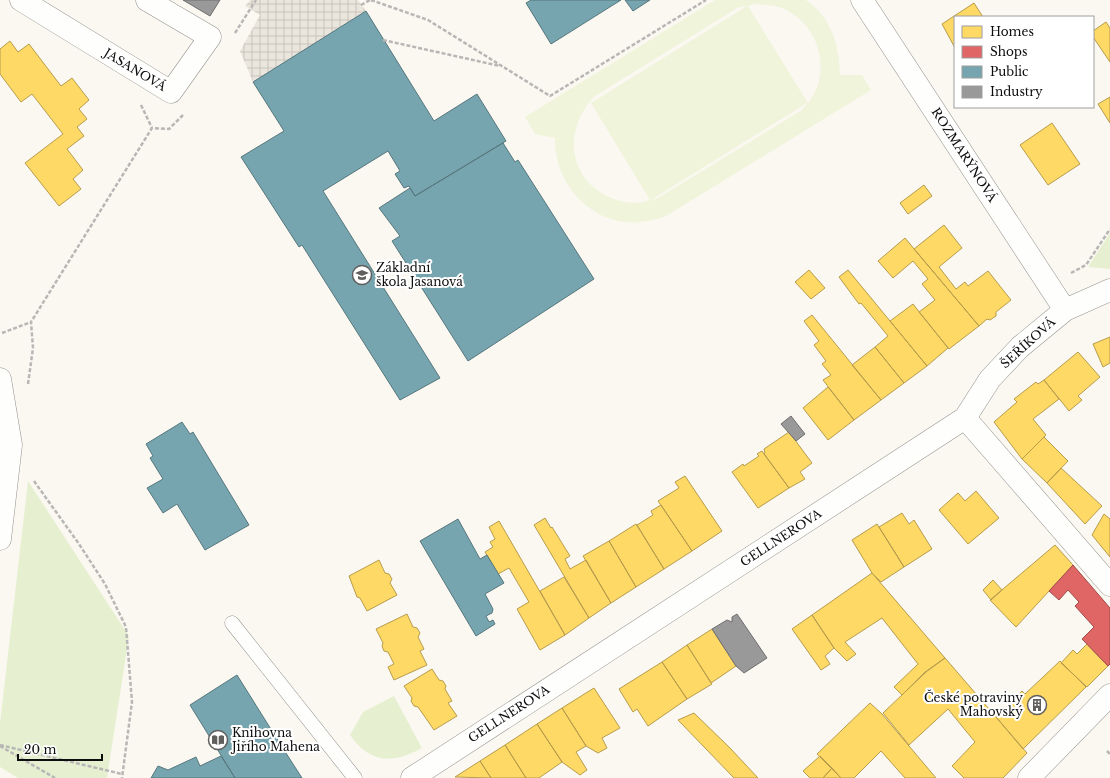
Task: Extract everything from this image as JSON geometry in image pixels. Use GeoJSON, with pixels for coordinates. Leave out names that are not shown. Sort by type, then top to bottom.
{"type":"FeatureCollection","features":[{"type":"Feature","properties":{"kind":"street","name":"JASANOVÁ"},"geometry":{"type":"LineString","coordinates":[[21,0],[171,92],[210,37],[147,0]]}},
{"type":"Feature","properties":{"kind":"street","name":"ROZMARÝNOVÁ"},"geometry":{"type":"LineString","coordinates":[[862,0],[1065,310]]}},
{"type":"Feature","properties":{"kind":"street","name":"ŠEŘÍKOVÁ"},"geometry":{"type":"LineString","coordinates":[[965,418],[990,379],[1020,347],[1065,310],[1110,290]]}},
{"type":"Feature","properties":{"kind":"street"},"geometry":{"type":"LineString","coordinates":[[0,379],[11,445],[0,539]]}},
{"type":"Feature","properties":{"kind":"street"},"geometry":{"type":"LineString","coordinates":[[965,418],[1110,585]]}},
{"type":"Feature","properties":{"kind":"street","name":"GELLNEROVA"},"geometry":{"type":"LineString","coordinates":[[412,778],[965,418]]}},
{"type":"Feature","properties":{"kind":"street"},"geometry":{"type":"LineString","coordinates":[[1029,778],[1110,695]]}},
{"type":"Feature","properties":{"kind":"lane"},"geometry":{"type":"LineString","coordinates":[[232,623],[355,778]]}},
{"type":"Feature","properties":{"kind":"path"},"geometry":{"type":"LineString","coordinates":[[234,34],[256,0]]}},
{"type":"Feature","properties":{"kind":"path"},"geometry":{"type":"LineString","coordinates":[[361,5],[370,0],[428,20],[550,96],[706,0]]}},
{"type":"Feature","properties":{"kind":"path"},"geometry":{"type":"LineString","coordinates":[[384,40],[502,67]]}},
{"type":"Feature","properties":{"kind":"path"},"geometry":{"type":"LineString","coordinates":[[28,387],[33,348],[31,322],[152,128],[169,129],[186,111]]}},
{"type":"Feature","properties":{"kind":"path"},"geometry":{"type":"LineString","coordinates":[[1045,280],[1059,272],[1064,274],[1072,273],[1082,268],[1110,229]]}},
{"type":"Feature","properties":{"kind":"path"},"geometry":{"type":"LineString","coordinates":[[2,333],[31,322]]}},
{"type":"Feature","properties":{"kind":"path"},"geometry":{"type":"LineString","coordinates":[[0,745],[122,776],[132,702],[126,627],[100,577],[79,544],[33,480]]}},
{"type":"Feature","properties":{"kind":"path"},"geometry":{"type":"LineString","coordinates":[[0,745],[55,778]]}},
{"type":"Feature","properties":{"kind":"path"},"geometry":{"type":"LineString","coordinates":[[1107,751],[1110,754]]}},
{"type":"Feature","properties":{"kind":"green space"},"geometry":{"type":"Polygon","coordinates":[[[715,0],[806,0],[815,7],[828,24],[836,43],[840,75],[862,75],[871,90],[666,216],[648,221],[629,222],[612,219],[596,212],[582,202],[562,173],[557,156],[555,138],[535,134],[525,117],[715,0]],[[755,4],[748,6],[808,103],[820,78],[821,65],[815,40],[808,28],[788,11],[776,6],[755,4]],[[747,6],[739,7],[595,96],[585,108],[578,122],[574,136],[574,151],[584,177],[595,188],[609,197],[619,201],[635,203],[650,200],[591,103],[747,6]],[[807,103],[651,200],[658,198],[802,110],[807,103]]]}},
{"type":"Feature","properties":{"kind":"green space"},"geometry":{"type":"Polygon","coordinates":[[[1110,233],[1110,269],[1088,267],[1110,233]]]}},
{"type":"Feature","properties":{"kind":"green space"},"geometry":{"type":"Polygon","coordinates":[[[28,481],[129,636],[107,778],[18,778],[0,767],[0,723],[28,481]]]}},
{"type":"Feature","properties":{"kind":"green space"},"geometry":{"type":"Polygon","coordinates":[[[394,696],[422,748],[401,757],[392,759],[374,756],[366,752],[358,745],[350,735],[363,712],[394,696]]]}},
{"type":"Feature","properties":{"kind":"shaded area"},"geometry":{"type":"Polygon","coordinates":[[[250,0],[358,0],[366,11],[253,82],[240,51],[260,15],[245,6],[250,0]]]}},
{"type":"Feature","properties":{"kind":"building: Homes"},"geometry":{"type":"Polygon","coordinates":[[[974,3],[982,16],[954,16],[974,3]]]}},
{"type":"Feature","properties":{"kind":"building: Homes"},"geometry":{"type":"Polygon","coordinates":[[[954,16],[954,46],[942,24],[954,16]]]}},
{"type":"Feature","properties":{"kind":"building: Homes"},"geometry":{"type":"Polygon","coordinates":[[[1106,22],[1110,28],[1110,62],[1094,38],[1094,30],[1106,22]]]}},
{"type":"Feature","properties":{"kind":"building: Homes"},"geometry":{"type":"Polygon","coordinates":[[[10,41],[18,52],[29,44],[61,86],[72,78],[89,100],[79,109],[87,119],[77,127],[84,136],[67,149],[83,170],[73,179],[81,189],[59,206],[25,163],[63,134],[32,94],[21,102],[0,74],[0,49],[10,41]]]}},
{"type":"Feature","properties":{"kind":"building: Homes"},"geometry":{"type":"Polygon","coordinates":[[[1110,97],[1110,123],[1098,104],[1110,97]]]}},
{"type":"Feature","properties":{"kind":"building: Homes"},"geometry":{"type":"Polygon","coordinates":[[[1052,123],[1080,164],[1048,185],[1020,145],[1052,123]]]}},
{"type":"Feature","properties":{"kind":"building: Homes"},"geometry":{"type":"Polygon","coordinates":[[[924,185],[932,196],[908,214],[900,203],[924,185]]]}},
{"type":"Feature","properties":{"kind":"building: Homes"},"geometry":{"type":"Polygon","coordinates":[[[944,225],[962,248],[939,267],[956,289],[965,282],[968,286],[988,271],[1011,300],[996,312],[996,316],[990,320],[987,319],[979,326],[914,249],[944,225]]]}},
{"type":"Feature","properties":{"kind":"building: Homes"},"geometry":{"type":"Polygon","coordinates":[[[905,238],[979,326],[949,349],[919,312],[935,300],[922,284],[928,279],[913,261],[893,278],[878,261],[905,238]]]}},
{"type":"Feature","properties":{"kind":"building: Homes"},"geometry":{"type":"Polygon","coordinates":[[[809,270],[825,288],[811,299],[795,282],[809,270]]]}},
{"type":"Feature","properties":{"kind":"building: Homes"},"geometry":{"type":"Polygon","coordinates":[[[848,270],[927,366],[904,383],[875,347],[888,336],[861,303],[859,304],[839,277],[848,270]]]}},
{"type":"Feature","properties":{"kind":"building: Homes"},"geometry":{"type":"Polygon","coordinates":[[[913,304],[948,348],[927,366],[890,321],[913,304]]]}},
{"type":"Feature","properties":{"kind":"building: Homes"},"geometry":{"type":"Polygon","coordinates":[[[812,315],[881,400],[854,420],[823,380],[831,375],[822,364],[826,361],[814,345],[819,341],[804,321],[812,315]]]}},
{"type":"Feature","properties":{"kind":"building: Homes"},"geometry":{"type":"Polygon","coordinates":[[[1110,337],[1110,363],[1103,367],[1093,344],[1110,337]]]}},
{"type":"Feature","properties":{"kind":"building: Homes"},"geometry":{"type":"Polygon","coordinates":[[[875,347],[904,383],[881,400],[852,365],[875,347]]]}},
{"type":"Feature","properties":{"kind":"building: Homes"},"geometry":{"type":"Polygon","coordinates":[[[1078,352],[1100,377],[1078,396],[1082,400],[1069,411],[1044,380],[1078,352]]]}},
{"type":"Feature","properties":{"kind":"building: Homes"},"geometry":{"type":"Polygon","coordinates":[[[1044,380],[1059,399],[1033,419],[1046,435],[1022,459],[994,422],[1017,402],[1014,399],[1036,382],[1038,384],[1044,380]]]}},
{"type":"Feature","properties":{"kind":"building: Homes"},"geometry":{"type":"Polygon","coordinates":[[[828,387],[854,420],[828,440],[803,408],[828,387]]]}},
{"type":"Feature","properties":{"kind":"building: Homes"},"geometry":{"type":"Polygon","coordinates":[[[789,432],[812,463],[800,472],[805,479],[789,488],[764,454],[764,449],[789,432]]]}},
{"type":"Feature","properties":{"kind":"building: Homes"},"geometry":{"type":"Polygon","coordinates":[[[1044,437],[1068,461],[1047,483],[1022,459],[1044,437]]]}},
{"type":"Feature","properties":{"kind":"building: Homes"},"geometry":{"type":"Polygon","coordinates":[[[762,451],[789,488],[758,508],[732,472],[743,464],[744,466],[759,456],[757,454],[762,451]]]}},
{"type":"Feature","properties":{"kind":"building: Homes"},"geometry":{"type":"Polygon","coordinates":[[[1061,468],[1102,506],[1085,524],[1047,483],[1061,468]]]}},
{"type":"Feature","properties":{"kind":"building: Homes"},"geometry":{"type":"Polygon","coordinates":[[[685,476],[722,531],[692,551],[658,501],[679,488],[675,482],[685,476]]]}},
{"type":"Feature","properties":{"kind":"building: Homes"},"geometry":{"type":"Polygon","coordinates":[[[976,491],[999,518],[968,544],[939,510],[958,493],[965,501],[976,491]]]}},
{"type":"Feature","properties":{"kind":"building: Homes"},"geometry":{"type":"Polygon","coordinates":[[[661,505],[692,551],[664,569],[637,525],[653,515],[651,511],[661,505]]]}},
{"type":"Feature","properties":{"kind":"building: Homes"},"geometry":{"type":"Polygon","coordinates":[[[902,513],[909,524],[914,520],[932,549],[904,567],[879,527],[902,513]]]}},
{"type":"Feature","properties":{"kind":"building: Homes"},"geometry":{"type":"Polygon","coordinates":[[[1104,514],[1110,519],[1110,557],[1092,535],[1104,514]]]}},
{"type":"Feature","properties":{"kind":"building: Homes"},"geometry":{"type":"Polygon","coordinates":[[[545,518],[570,556],[565,559],[570,569],[586,560],[611,603],[589,618],[534,525],[545,518]]]}},
{"type":"Feature","properties":{"kind":"building: Homes"},"geometry":{"type":"Polygon","coordinates":[[[499,521],[565,635],[540,650],[517,609],[529,602],[509,568],[498,574],[485,552],[493,547],[490,542],[495,539],[489,527],[499,521]]]}},
{"type":"Feature","properties":{"kind":"building: Homes"},"geometry":{"type":"Polygon","coordinates":[[[636,524],[664,569],[636,587],[609,541],[636,524]]]}},
{"type":"Feature","properties":{"kind":"building: Homes"},"geometry":{"type":"Polygon","coordinates":[[[877,524],[904,567],[881,582],[872,573],[852,540],[877,524]]]}},
{"type":"Feature","properties":{"kind":"building: Homes"},"geometry":{"type":"Polygon","coordinates":[[[609,541],[636,587],[611,603],[583,556],[609,541]]]}},
{"type":"Feature","properties":{"kind":"building: Homes"},"geometry":{"type":"Polygon","coordinates":[[[1055,545],[1073,565],[1016,627],[990,600],[1055,545]]]}},
{"type":"Feature","properties":{"kind":"building: Homes"},"geometry":{"type":"Polygon","coordinates":[[[379,560],[385,573],[389,574],[392,579],[390,583],[397,595],[367,611],[360,598],[357,597],[349,576],[379,560]]]}},
{"type":"Feature","properties":{"kind":"building: Homes"},"geometry":{"type":"Polygon","coordinates":[[[872,573],[945,658],[925,672],[902,695],[894,687],[918,664],[882,618],[845,642],[856,654],[847,661],[834,648],[812,615],[872,573]]]}},
{"type":"Feature","properties":{"kind":"building: Homes"},"geometry":{"type":"Polygon","coordinates":[[[564,577],[589,618],[565,635],[540,591],[564,577]]]}},
{"type":"Feature","properties":{"kind":"building: Homes"},"geometry":{"type":"Polygon","coordinates":[[[993,580],[1002,590],[991,600],[983,590],[993,580]]]}},
{"type":"Feature","properties":{"kind":"building: Homes"},"geometry":{"type":"Polygon","coordinates":[[[407,614],[413,627],[417,628],[420,633],[418,637],[424,649],[420,651],[427,665],[394,680],[388,667],[394,664],[388,652],[384,651],[382,646],[383,643],[376,629],[407,614]]]}},
{"type":"Feature","properties":{"kind":"building: Homes"},"geometry":{"type":"Polygon","coordinates":[[[812,615],[834,648],[825,656],[830,664],[821,670],[792,629],[812,615]]]}},
{"type":"Feature","properties":{"kind":"building: Homes"},"geometry":{"type":"Polygon","coordinates":[[[712,629],[736,666],[711,683],[687,645],[712,629]]]}},
{"type":"Feature","properties":{"kind":"building: Homes"},"geometry":{"type":"Polygon","coordinates":[[[1087,644],[1108,666],[1087,687],[1061,663],[1073,650],[1077,654],[1087,644]]]}},
{"type":"Feature","properties":{"kind":"building: Homes"},"geometry":{"type":"Polygon","coordinates":[[[687,645],[712,684],[687,699],[662,662],[687,645]]]}},
{"type":"Feature","properties":{"kind":"building: Homes"},"geometry":{"type":"Polygon","coordinates":[[[945,658],[1027,753],[1003,778],[964,778],[952,766],[975,742],[948,709],[909,745],[883,713],[926,672],[945,658]]]}},
{"type":"Feature","properties":{"kind":"building: Homes","name":"České potraviny Mahovský"},"geometry":{"type":"Polygon","coordinates":[[[1060,661],[1086,687],[1023,749],[996,717],[1022,691],[1025,694],[1060,661]]]}},
{"type":"Feature","properties":{"kind":"building: Homes"},"geometry":{"type":"Polygon","coordinates":[[[662,662],[687,699],[648,726],[637,709],[633,712],[619,689],[662,662]]]}},
{"type":"Feature","properties":{"kind":"building: Homes"},"geometry":{"type":"Polygon","coordinates":[[[432,669],[439,680],[443,681],[446,686],[445,689],[452,701],[448,703],[457,716],[434,730],[418,707],[414,706],[411,701],[412,698],[404,686],[432,669]]]}},
{"type":"Feature","properties":{"kind":"building: Homes"},"geometry":{"type":"Polygon","coordinates":[[[594,688],[620,728],[602,738],[607,748],[598,753],[586,746],[562,708],[594,688]]]}},
{"type":"Feature","properties":{"kind":"building: Homes"},"geometry":{"type":"Polygon","coordinates":[[[870,703],[882,714],[936,778],[905,778],[881,751],[854,778],[841,778],[817,754],[870,703]]]}},
{"type":"Feature","properties":{"kind":"building: Homes"},"geometry":{"type":"Polygon","coordinates":[[[562,708],[586,746],[576,752],[587,770],[580,775],[562,762],[537,724],[562,708]]]}},
{"type":"Feature","properties":{"kind":"building: Homes"},"geometry":{"type":"Polygon","coordinates":[[[694,713],[758,778],[734,778],[678,720],[694,713]]]}},
{"type":"Feature","properties":{"kind":"building: Homes"},"geometry":{"type":"Polygon","coordinates":[[[537,724],[562,762],[539,778],[526,778],[505,745],[537,724]]]}},
{"type":"Feature","properties":{"kind":"building: Homes"},"geometry":{"type":"Polygon","coordinates":[[[505,745],[526,778],[491,778],[480,761],[505,745]]]}},
{"type":"Feature","properties":{"kind":"building: Homes"},"geometry":{"type":"Polygon","coordinates":[[[820,756],[832,768],[823,778],[810,778],[803,771],[820,756]]]}},
{"type":"Feature","properties":{"kind":"building: Homes"},"geometry":{"type":"Polygon","coordinates":[[[480,761],[491,778],[455,777],[480,761]]]}},
{"type":"Feature","properties":{"kind":"building: Homes"},"geometry":{"type":"Polygon","coordinates":[[[832,768],[841,778],[823,778],[832,768]]]}},
{"type":"Feature","properties":{"kind":"building: Shops"},"geometry":{"type":"Polygon","coordinates":[[[1073,565],[1110,608],[1110,664],[1108,666],[1082,639],[1094,627],[1075,606],[1079,602],[1068,590],[1059,600],[1049,591],[1073,565]]]}},
{"type":"Feature","properties":{"kind":"building: Public"},"geometry":{"type":"Polygon","coordinates":[[[531,0],[621,0],[551,44],[526,3],[531,0]]]}},
{"type":"Feature","properties":{"kind":"building: Public"},"geometry":{"type":"Polygon","coordinates":[[[625,0],[650,0],[633,11],[625,0]]]}},
{"type":"Feature","properties":{"kind":"building: Public"},"geometry":{"type":"Polygon","coordinates":[[[366,11],[434,121],[477,94],[506,141],[415,196],[409,186],[404,188],[395,174],[400,171],[388,151],[323,191],[440,378],[400,400],[302,245],[299,247],[241,157],[284,131],[253,82],[366,11]]]}},
{"type":"Feature","properties":{"kind":"building: Public"},"geometry":{"type":"Polygon","coordinates":[[[503,143],[515,162],[518,160],[594,279],[468,361],[392,241],[400,236],[379,208],[410,188],[415,196],[503,143]]]}},
{"type":"Feature","properties":{"kind":"building: Public"},"geometry":{"type":"Polygon","coordinates":[[[182,422],[190,434],[193,432],[249,525],[205,550],[177,504],[163,513],[147,488],[163,479],[150,458],[153,456],[146,444],[182,422]]]}},
{"type":"Feature","properties":{"kind":"building: Public"},"geometry":{"type":"Polygon","coordinates":[[[458,519],[480,559],[487,555],[504,583],[485,594],[493,609],[492,613],[486,616],[489,622],[493,620],[495,624],[476,636],[420,541],[458,519]]]}},
{"type":"Feature","properties":{"kind":"building: Public"},"geometry":{"type":"Polygon","coordinates":[[[237,675],[302,778],[235,778],[190,705],[237,675]]]}},
{"type":"Feature","properties":{"kind":"building: Public"},"geometry":{"type":"Polygon","coordinates":[[[221,756],[235,778],[151,778],[158,766],[168,770],[196,757],[200,766],[221,756]]]}},
{"type":"Feature","properties":{"kind":"building: Industry"},"geometry":{"type":"Polygon","coordinates":[[[183,0],[220,0],[210,16],[183,0]]]}},
{"type":"Feature","properties":{"kind":"building: Industry"},"geometry":{"type":"Polygon","coordinates":[[[791,416],[805,434],[796,441],[781,424],[791,416]]]}},
{"type":"Feature","properties":{"kind":"building: Industry"},"geometry":{"type":"Polygon","coordinates":[[[737,614],[767,658],[744,673],[736,666],[712,629],[727,620],[732,622],[732,617],[737,614]]]}},
{"type":"Feature","properties":{"kind":"place","name":"Základní škola Jasanová"},"geometry":{"type":"Point","coordinates":[362,275]}},
{"type":"Feature","properties":{"kind":"place","name":"České potraviny Mahovský"},"geometry":{"type":"Point","coordinates":[1037,705]}},
{"type":"Feature","properties":{"kind":"place","name":"Knihovna Jiřího Mahena"},"geometry":{"type":"Point","coordinates":[218,740]}}]}
